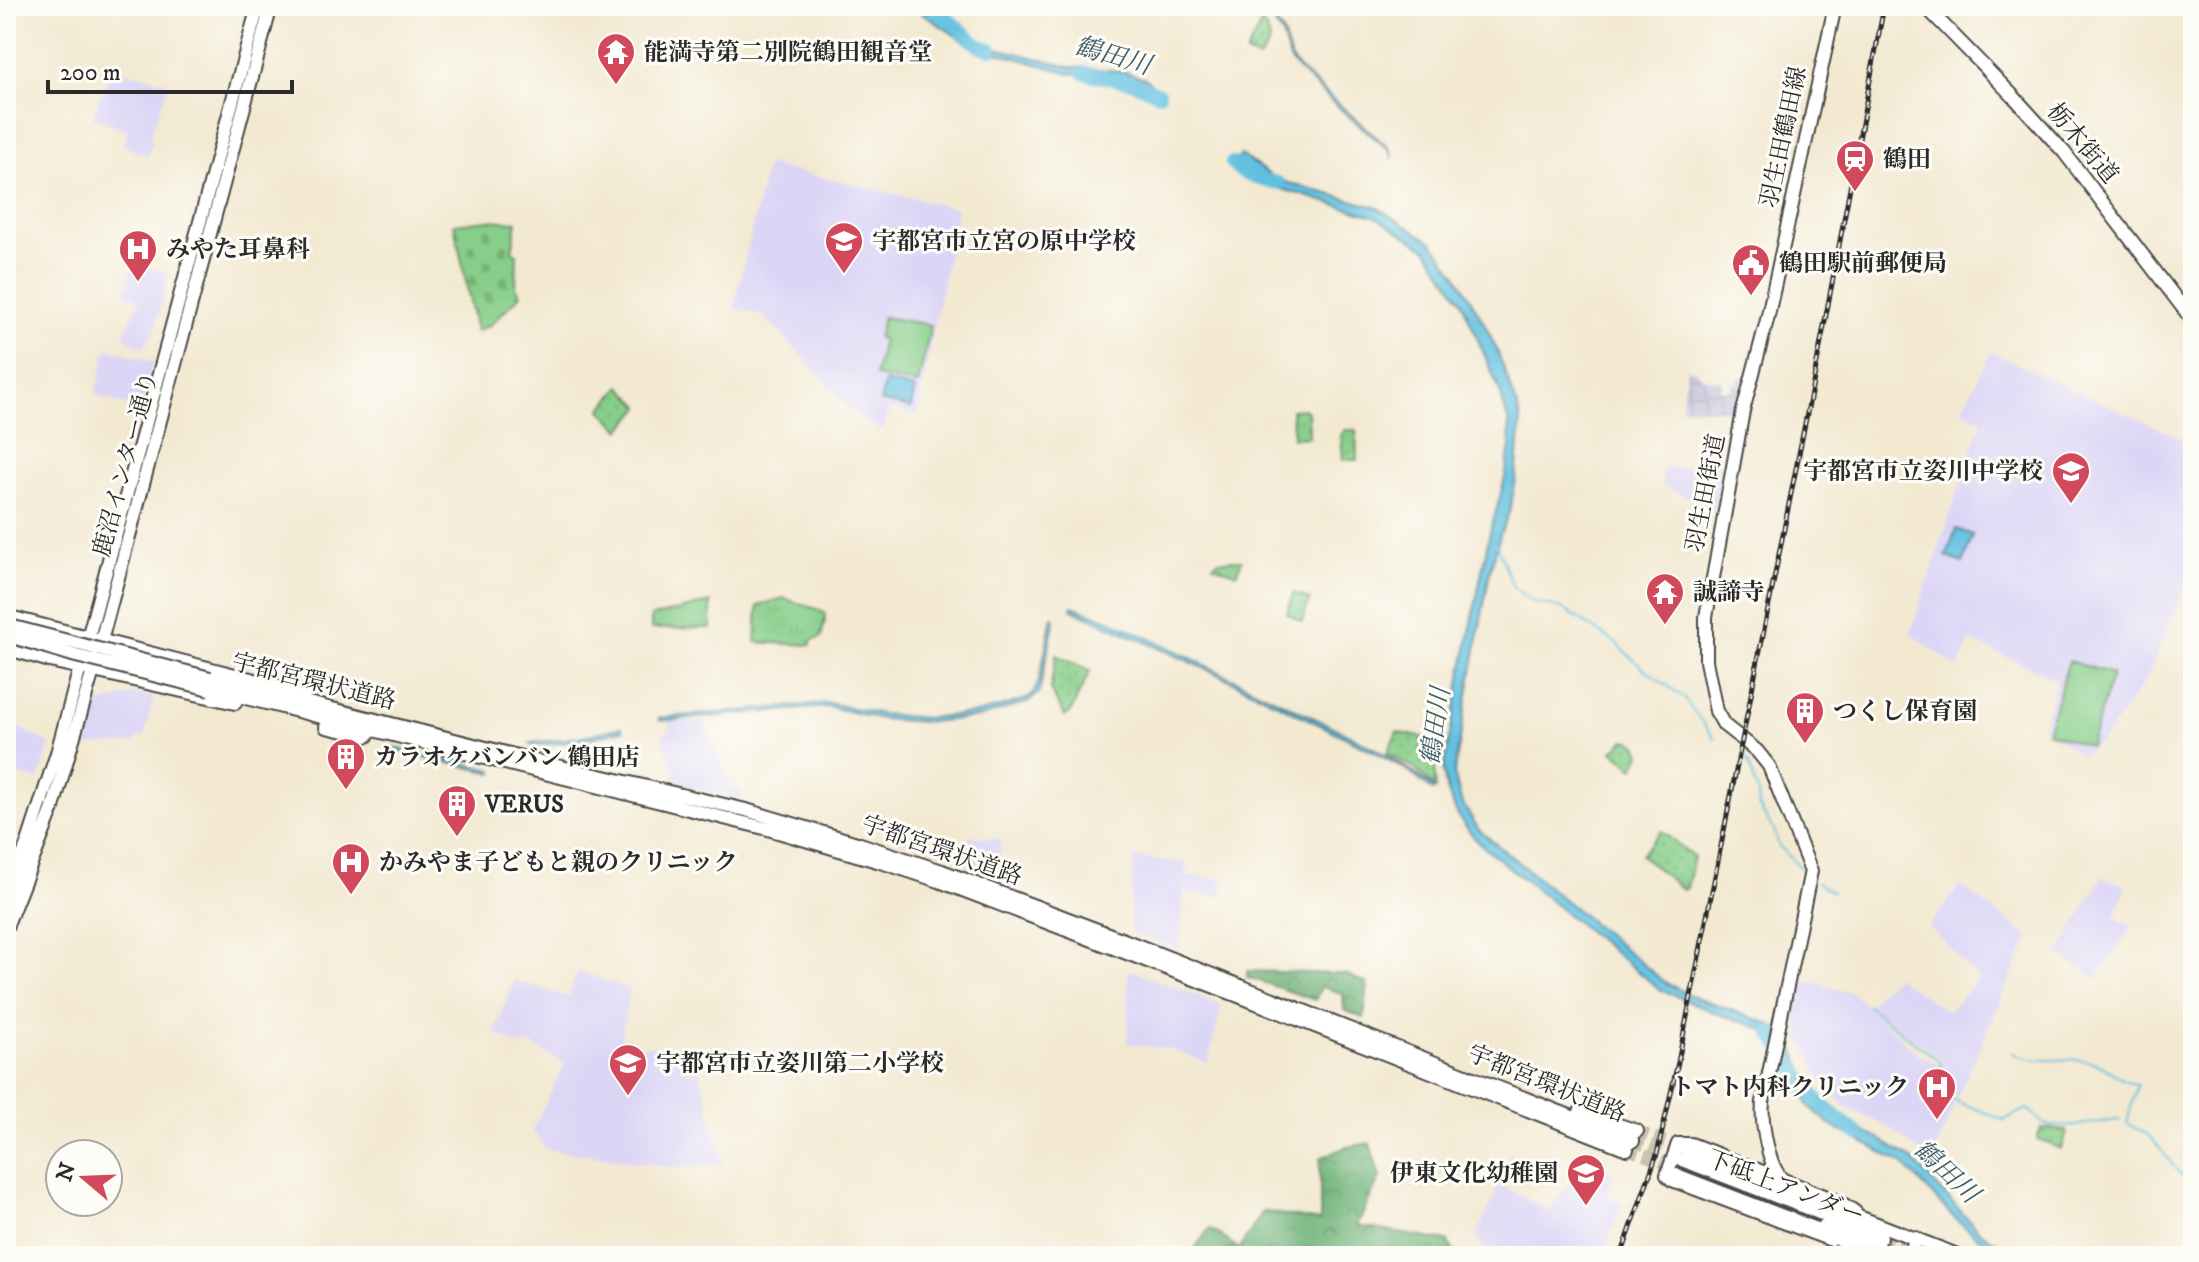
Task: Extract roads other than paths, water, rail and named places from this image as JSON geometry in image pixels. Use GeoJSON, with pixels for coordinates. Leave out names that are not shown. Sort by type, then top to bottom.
{"type":"FeatureCollection","features":[{"type":"Feature","properties":{"kind":"main road","name":"鹿沼インター通り"},"geometry":{"type":"LineString","coordinates":[[6,927],[52,811],[258,6]]}},
{"type":"Feature","properties":{"kind":"main road","name":"鹿沼インター通り"},"geometry":{"type":"LineString","coordinates":[[95,640],[271,6]]}},
{"type":"Feature","properties":{"kind":"main road","name":"羽生田鶴田線"},"geometry":{"type":"LineString","coordinates":[[1776,277],[1835,6]]}},
{"type":"Feature","properties":{"kind":"main road","name":"栃木街道"},"geometry":{"type":"LineString","coordinates":[[1925,6],[2014,97],[2093,187],[2193,321]]}},
{"type":"Feature","properties":{"kind":"main road","name":"羽生田街道"},"geometry":{"type":"LineString","coordinates":[[1776,277],[1743,411],[1713,573],[1704,641],[1710,689],[1718,715],[1729,730],[1757,751],[1769,766],[1811,871],[1762,1116],[1775,1170],[1783,1180]]}},
{"type":"Feature","properties":{"kind":"main road"},"geometry":{"type":"LineString","coordinates":[[6,616],[387,715],[426,731]]}},
{"type":"Feature","properties":{"kind":"main road"},"geometry":{"type":"LineString","coordinates":[[6,625],[210,684]]}},
{"type":"Feature","properties":{"kind":"main road"},"geometry":{"type":"LineString","coordinates":[[6,635],[76,656],[210,684]]}},
{"type":"Feature","properties":{"kind":"main road"},"geometry":{"type":"LineString","coordinates":[[6,648],[358,734],[414,739]]}},
{"type":"Feature","properties":{"kind":"main road","name":"鹿沼インター通り"},"geometry":{"type":"LineString","coordinates":[[6,896],[40,809],[87,670]]}},
{"type":"Feature","properties":{"kind":"main road","name":"宇都宮環状道路"},"geometry":{"type":"LineString","coordinates":[[210,684],[426,731],[746,810],[942,871],[1555,1115],[1582,1113],[1631,1144],[939,881],[809,839],[210,684]]}},
{"type":"Feature","properties":{"kind":"main road"},"geometry":{"type":"LineString","coordinates":[[1859,1215],[1840,1202],[1686,1143],[1678,1144],[1667,1175],[1677,1183],[1813,1235],[1850,1246],[1878,1246]]}},
{"type":"Feature","properties":{"kind":"main road"},"geometry":{"type":"LineString","coordinates":[[1681,1163],[1850,1246]]}},
{"type":"Feature","properties":{"kind":"main road"},"geometry":{"type":"LineString","coordinates":[[1681,1163],[1859,1215],[1960,1256]]}},
{"type":"Feature","properties":{"kind":"main road","name":"下砥上アンダー"},"geometry":{"type":"LineString","coordinates":[[1681,1163],[1878,1246]]}},
{"type":"Feature","properties":{"kind":"main road"},"geometry":{"type":"LineString","coordinates":[[1909,1256],[1916,1238]]}},
{"type":"Feature","properties":{"kind":"water"},"geometry":{"type":"Polygon","coordinates":[[[911,6],[924,6],[965,38],[981,44],[1071,67],[1122,71],[1144,78],[1161,91],[1156,96],[1124,80],[1069,73],[970,45],[911,6]]]}},
{"type":"Feature","properties":{"kind":"water"},"geometry":{"type":"Polygon","coordinates":[[[1261,6],[1283,33],[1291,59],[1299,69],[1390,149],[1393,159],[1388,149],[1333,103],[1291,62],[1281,33],[1261,6]]]}},
{"type":"Feature","properties":{"kind":"water"},"geometry":{"type":"Polygon","coordinates":[[[1241,155],[1278,180],[1376,207],[1432,242],[1457,275],[1484,323],[1517,405],[1521,420],[1516,479],[1510,510],[1490,571],[1454,773],[1461,801],[1479,830],[1666,983],[1696,998],[1770,1024],[1788,1037],[1806,1075],[1830,1113],[1839,1121],[1876,1137],[1913,1160],[1977,1229],[2006,1246],[2038,1252],[2100,1256],[2015,1256],[1996,1251],[1951,1215],[1902,1163],[1830,1125],[1808,1105],[1790,1057],[1765,1030],[1659,989],[1471,834],[1451,800],[1443,770],[1488,540],[1505,478],[1510,446],[1509,423],[1499,389],[1461,300],[1427,249],[1374,216],[1275,187],[1233,166],[1241,155]]]}},
{"type":"Feature","properties":{"kind":"water"},"geometry":{"type":"Polygon","coordinates":[[[885,382],[915,389],[911,408],[880,401],[885,382]]]}},
{"type":"Feature","properties":{"kind":"water"},"geometry":{"type":"Polygon","coordinates":[[[1956,529],[1973,535],[1963,563],[1946,557],[1956,529]]]}},
{"type":"Feature","properties":{"kind":"water"},"geometry":{"type":"Polygon","coordinates":[[[1072,606],[1146,637],[1355,738],[1396,761],[1435,789],[1433,791],[1404,768],[1369,749],[1215,673],[1071,609],[1072,606]]]}},
{"type":"Feature","properties":{"kind":"water"},"geometry":{"type":"Polygon","coordinates":[[[1052,617],[1055,619],[1039,693],[1028,702],[981,717],[908,721],[882,719],[829,707],[660,721],[659,718],[828,703],[882,714],[925,718],[980,713],[1033,694],[1039,681],[1052,617]]]}},
{"type":"Feature","properties":{"kind":"water"},"geometry":{"type":"Polygon","coordinates":[[[622,727],[623,730],[579,741],[532,746],[530,743],[580,737],[622,727]]]}},
{"type":"Feature","properties":{"kind":"water"},"geometry":{"type":"Polygon","coordinates":[[[388,746],[493,770],[493,773],[387,749],[388,746]]]}},
{"type":"Feature","properties":{"kind":"waterway","name":"鶴田川"},"geometry":{"type":"LineString","coordinates":[[925,6],[947,18],[979,46],[991,49]]}},
{"type":"Feature","properties":{"kind":"waterway","name":"鶴田川"},"geometry":{"type":"LineString","coordinates":[[1084,73],[1132,82],[1159,94]]}},
{"type":"Feature","properties":{"kind":"waterway","name":"鶴田川"},"geometry":{"type":"LineString","coordinates":[[1232,163],[1247,175],[1278,183]]}},
{"type":"Feature","properties":{"kind":"waterway"},"geometry":{"type":"LineString","coordinates":[[1496,543],[1513,587],[1531,601],[1564,609],[1616,643],[1643,668],[1683,697],[1715,739]]}},
{"type":"Feature","properties":{"kind":"waterway"},"geometry":{"type":"LineString","coordinates":[[1742,758],[1748,761],[1759,807],[1774,830],[1779,846],[1805,872]]}},
{"type":"Feature","properties":{"kind":"waterway"},"geometry":{"type":"LineString","coordinates":[[1817,882],[1832,892]]}},
{"type":"Feature","properties":{"kind":"waterway"},"geometry":{"type":"LineString","coordinates":[[1868,1006],[1941,1062],[1930,1091],[2004,1120],[2027,1109],[2044,1124],[2053,1126],[2120,1120]]}},
{"type":"Feature","properties":{"kind":"waterway","name":"鶴田川"},"geometry":{"type":"LineString","coordinates":[[1771,1033],[1819,1103],[1858,1134]]}},
{"type":"Feature","properties":{"kind":"waterway"},"geometry":{"type":"LineString","coordinates":[[2012,1052],[2031,1059],[2093,1062],[2137,1085],[2127,1123],[2149,1136],[2181,1175],[2193,1182]]}},
{"type":"Feature","properties":{"kind":"tunnel"},"geometry":{"type":"LineString","coordinates":[[1637,1131],[1686,1150]]}},
{"type":"Feature","properties":{"kind":"tunnel"},"geometry":{"type":"LineString","coordinates":[[1633,1141],[1682,1160]]}},
{"type":"Feature","properties":{"kind":"tunnel"},"geometry":{"type":"LineString","coordinates":[[1627,1149],[1679,1168]]}},
{"type":"Feature","properties":{"kind":"tunnel"},"geometry":{"type":"LineString","coordinates":[[1881,1237],[1932,1256]]}},
{"type":"Feature","properties":{"kind":"tunnel"},"geometry":{"type":"LineString","coordinates":[[1878,1246],[1905,1256]]}},
{"type":"Feature","properties":{"kind":"railway"},"geometry":{"type":"LineString","coordinates":[[1621,1256],[1657,1154],[1678,1062],[1818,358],[1884,6]]}},
{"type":"Feature","properties":{"kind":"place","name":"能満寺第二別院鶴田観音堂"},"geometry":{"type":"Point","coordinates":[616,86]}},
{"type":"Feature","properties":{"kind":"place","name":"鶴田"},"geometry":{"type":"Point","coordinates":[1855,193]}},
{"type":"Feature","properties":{"kind":"place","name":"宇都宮市立宮の原中学校"},"geometry":{"type":"Point","coordinates":[844,275]}},
{"type":"Feature","properties":{"kind":"place","name":"みやた耳鼻科"},"geometry":{"type":"Point","coordinates":[138,283]}},
{"type":"Feature","properties":{"kind":"place","name":"鶴田駅前郵便局"},"geometry":{"type":"Point","coordinates":[1751,297]}},
{"type":"Feature","properties":{"kind":"place","name":"宇都宮市立姿川中学校"},"geometry":{"type":"Point","coordinates":[2071,505]}},
{"type":"Feature","properties":{"kind":"place","name":"誠諦寺"},"geometry":{"type":"Point","coordinates":[1665,626]}},
{"type":"Feature","properties":{"kind":"place","name":"つくし保育園"},"geometry":{"type":"Point","coordinates":[1805,745]}},
{"type":"Feature","properties":{"kind":"place","name":"カラオケバンバン 鶴田店"},"geometry":{"type":"Point","coordinates":[346,791]}},
{"type":"Feature","properties":{"kind":"place","name":"VERUS"},"geometry":{"type":"Point","coordinates":[457,838]}},
{"type":"Feature","properties":{"kind":"place","name":"かみやま子どもと親のクリニック"},"geometry":{"type":"Point","coordinates":[351,896]}},
{"type":"Feature","properties":{"kind":"place","name":"宇都宮市立姿川第二小学校"},"geometry":{"type":"Point","coordinates":[628,1097]}},
{"type":"Feature","properties":{"kind":"place","name":"トマト内科クリニック"},"geometry":{"type":"Point","coordinates":[1937,1121]}},
{"type":"Feature","properties":{"kind":"place","name":"伊東文化幼稚園"},"geometry":{"type":"Point","coordinates":[1586,1207]}}]}
